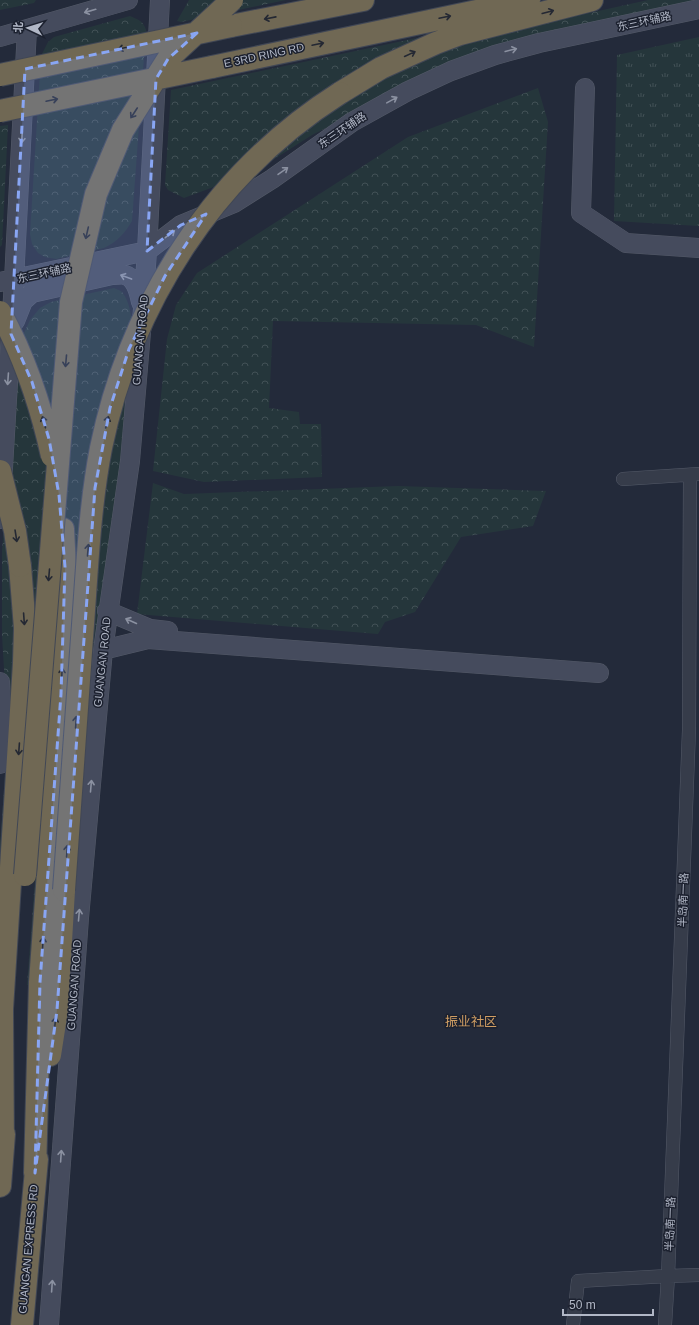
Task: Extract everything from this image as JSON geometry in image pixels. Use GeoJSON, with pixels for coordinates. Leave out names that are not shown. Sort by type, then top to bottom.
{"type":"FeatureCollection","features":[{"type":"Feature","properties":{"kind":"highway"},"geometry":{"type":"LineString","coordinates":[[3,1148],[1,1003],[18,871],[71,302],[96,194],[123,130],[168,59],[232,0]]}},
{"type":"Feature","properties":{"kind":"highway"},"geometry":{"type":"LineString","coordinates":[[0,75],[231,26],[363,0]]}},
{"type":"Feature","properties":{"kind":"highway","name":"E 3RD RING RD"},"geometry":{"type":"LineString","coordinates":[[0,111],[529,0]]}},
{"type":"Feature","properties":{"kind":"highway"},"geometry":{"type":"LineString","coordinates":[[35,1173],[56,1010],[91,520],[101,449],[110,408],[122,370],[150,303],[165,276],[192,234],[218,200],[232,183],[301,119],[381,68],[436,43],[460,34],[592,0]]}},
{"type":"Feature","properties":{"kind":"highway"},"geometry":{"type":"LineString","coordinates":[[6,321],[32,382],[48,439],[59,495],[65,567],[61,694],[40,982],[35,1173]]}},
{"type":"Feature","properties":{"kind":"highway"},"geometry":{"type":"LineString","coordinates":[[0,471],[15,531],[20,566],[25,628],[18,871],[0,1186]]}},
{"type":"Feature","properties":{"kind":"highway","name":"GUANGAN EXPRESS RD"},"geometry":{"type":"LineString","coordinates":[[22,1325],[35,1173]]}},
{"type":"Feature","properties":{"kind":"main road"},"geometry":{"type":"LineString","coordinates":[[53,22],[64,13],[74,0]]}},
{"type":"Feature","properties":{"kind":"main road"},"geometry":{"type":"LineString","coordinates":[[0,37],[128,0]]}},
{"type":"Feature","properties":{"kind":"main road","name":"GUANGAN ROAD"},"geometry":{"type":"LineString","coordinates":[[49,1325],[79,918],[103,650],[107,611],[130,461],[143,309],[160,0]]}},
{"type":"Feature","properties":{"kind":"main road","name":"东三环辅路"},"geometry":{"type":"LineString","coordinates":[[7,281],[147,251],[181,225],[234,203],[272,179],[352,122],[408,91],[451,71],[495,54],[699,10]]}},
{"type":"Feature","properties":{"kind":"main road"},"geometry":{"type":"LineString","coordinates":[[0,518],[7,281],[27,29]]}},
{"type":"Feature","properties":{"kind":"main road"},"geometry":{"type":"LineString","coordinates":[[586,88],[581,213],[626,243],[699,248]]}},
{"type":"Feature","properties":{"kind":"main road"},"geometry":{"type":"LineString","coordinates":[[6,321],[32,293],[112,274],[125,275],[133,280],[139,293],[143,309]]}},
{"type":"Feature","properties":{"kind":"main road"},"geometry":{"type":"LineString","coordinates":[[103,650],[148,639],[600,668],[150,629],[107,611]]}},
{"type":"Feature","properties":{"kind":"main road"},"geometry":{"type":"LineString","coordinates":[[0,682],[0,764]]}},
{"type":"Feature","properties":{"kind":"street"},"geometry":{"type":"LineString","coordinates":[[623,479],[695,474]]}},
{"type":"Feature","properties":{"kind":"street","name":"半岛南一路"},"geometry":{"type":"LineString","coordinates":[[665,1325],[689,730],[695,474]]}},
{"type":"Feature","properties":{"kind":"street"},"geometry":{"type":"LineString","coordinates":[[573,1325],[578,1281],[699,1275]]}},
{"type":"Feature","properties":{"kind":"highlighted area"},"geometry":{"type":"Polygon","coordinates":[[[197,33],[168,59],[156,79],[147,251],[181,225],[206,214],[165,276],[129,349],[110,408],[95,488],[57,1010],[35,1173],[40,982],[61,694],[65,567],[59,495],[49,439],[32,382],[11,334],[25,69],[197,33]]]}},
{"type":"Feature","properties":{"kind":"green space"},"geometry":{"type":"Polygon","coordinates":[[[0,0],[36,0],[34,3],[0,10],[0,0]]]}},
{"type":"Feature","properties":{"kind":"green space"},"geometry":{"type":"Polygon","coordinates":[[[189,0],[286,0],[181,22],[177,21],[189,0]]]}},
{"type":"Feature","properties":{"kind":"green space"},"geometry":{"type":"Polygon","coordinates":[[[648,0],[699,0],[472,56],[312,135],[254,172],[184,198],[168,190],[165,185],[171,90],[431,35],[468,40],[648,0]]]}},
{"type":"Feature","properties":{"kind":"green space"},"geometry":{"type":"Polygon","coordinates":[[[130,16],[142,22],[146,30],[132,221],[120,237],[104,248],[56,259],[45,257],[38,253],[32,244],[30,234],[41,56],[48,42],[54,37],[130,16]]]}},
{"type":"Feature","properties":{"kind":"green space"},"geometry":{"type":"Polygon","coordinates":[[[699,37],[699,226],[614,221],[617,55],[699,37]]]}},
{"type":"Feature","properties":{"kind":"green space"},"geometry":{"type":"Polygon","coordinates":[[[538,88],[548,122],[534,347],[476,325],[273,321],[269,408],[299,412],[300,424],[321,424],[322,477],[204,482],[153,471],[167,339],[176,305],[197,273],[408,137],[538,88]]]}},
{"type":"Feature","properties":{"kind":"green space"},"geometry":{"type":"Polygon","coordinates":[[[8,125],[2,245],[0,247],[0,126],[8,125]]]}},
{"type":"Feature","properties":{"kind":"green space"},"geometry":{"type":"Polygon","coordinates":[[[114,288],[122,292],[129,307],[132,325],[131,361],[70,986],[27,985],[35,879],[0,876],[0,843],[5,778],[7,720],[2,635],[2,550],[15,403],[24,333],[30,320],[40,308],[51,302],[114,288]]]}},
{"type":"Feature","properties":{"kind":"green space"},"geometry":{"type":"Polygon","coordinates":[[[153,483],[184,494],[398,486],[546,491],[533,526],[461,537],[415,612],[385,622],[378,634],[137,614],[153,483]]]}},
{"type":"Feature","properties":{"kind":"district","name":"振业社区"},"geometry":{"type":"Point","coordinates":[471,1021]}}]}
